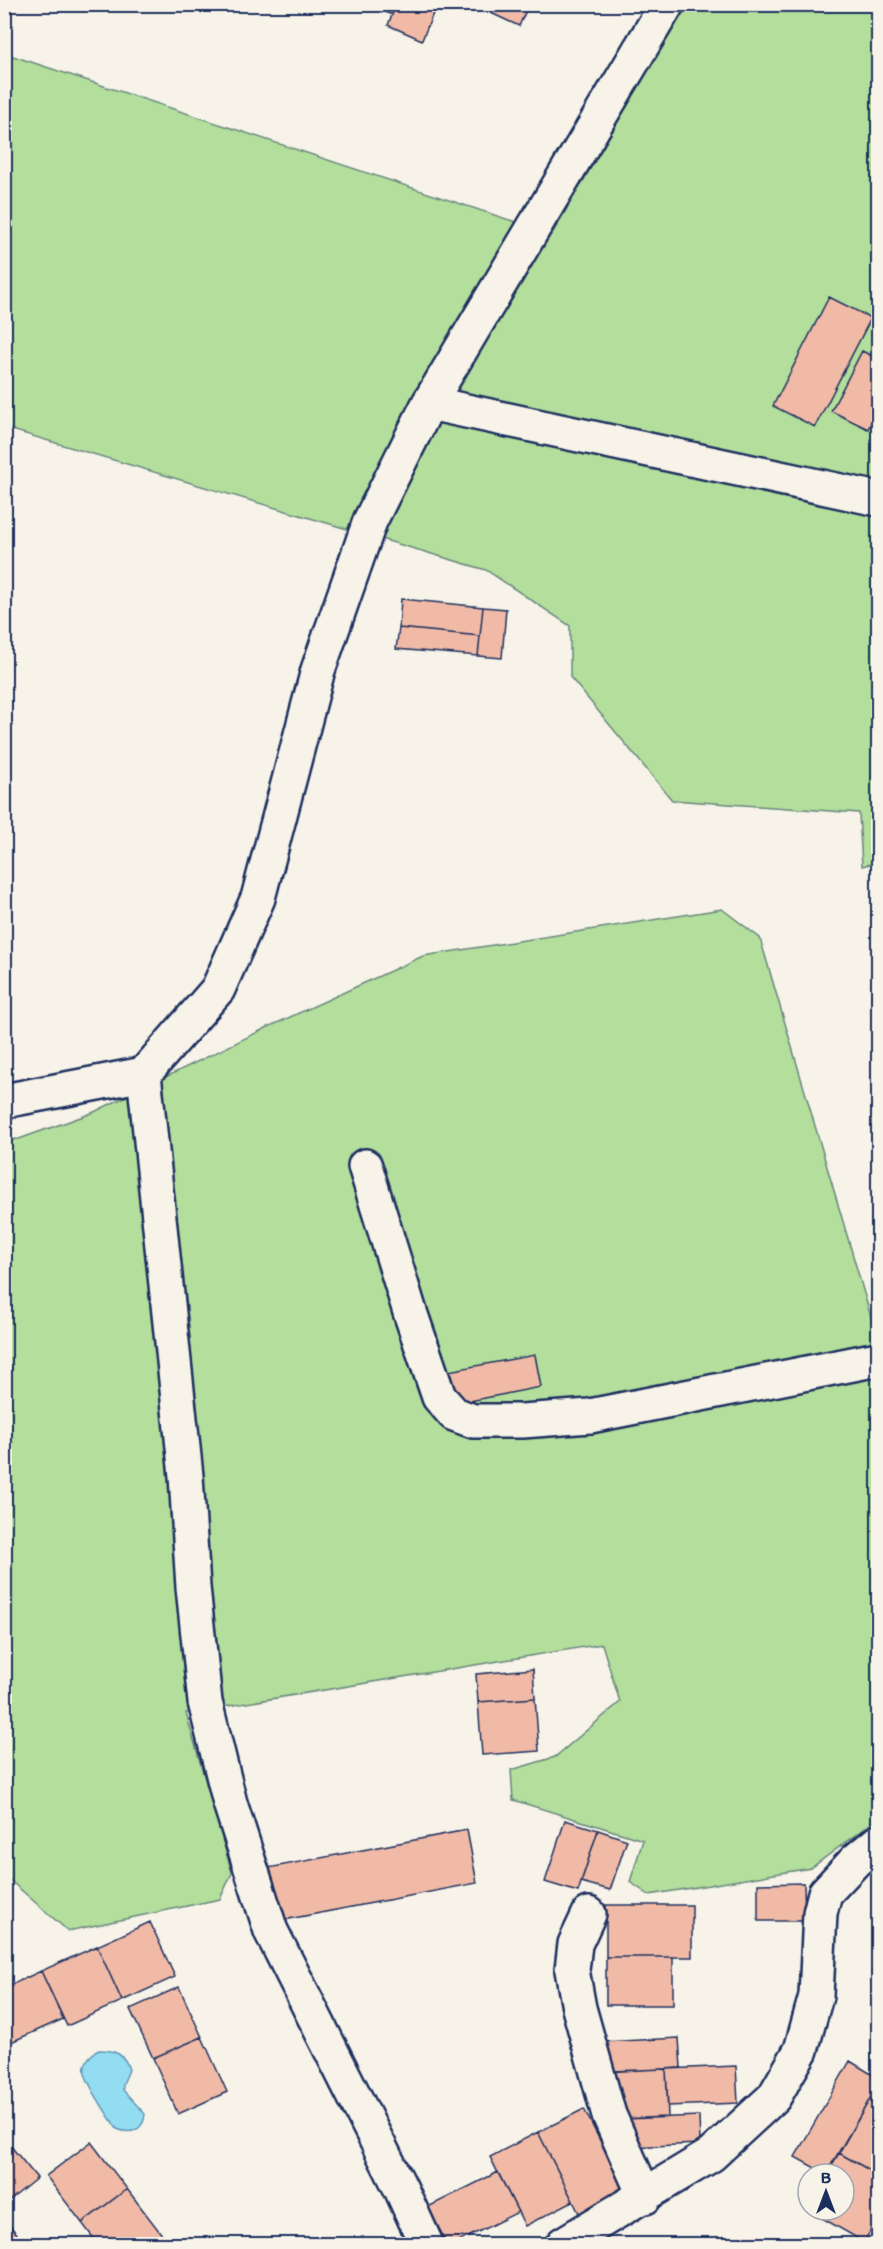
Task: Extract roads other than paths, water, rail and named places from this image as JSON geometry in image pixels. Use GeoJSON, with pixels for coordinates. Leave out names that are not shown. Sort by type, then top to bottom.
{"type":"FeatureCollection","features":[{"type":"Feature","properties":{"kind":"street"},"geometry":{"type":"LineString","coordinates":[[4,1101],[144,1074],[218,989],[258,898],[325,649],[370,521],[429,403],[668,4]]}},
{"type":"Feature","properties":{"kind":"street"},"geometry":{"type":"LineString","coordinates":[[429,403],[879,499]]}},
{"type":"Feature","properties":{"kind":"street"},"geometry":{"type":"LineString","coordinates":[[144,1074],[186,1476],[193,1587],[206,1702],[230,1803],[271,1931],[401,2189],[426,2244]]}},
{"type":"Feature","properties":{"kind":"street"},"geometry":{"type":"LineString","coordinates":[[366,1166],[410,1312],[439,1396],[454,1414],[473,1421],[522,1421],[590,1416],[879,1359]]}},
{"type":"Feature","properties":{"kind":"street"},"geometry":{"type":"LineString","coordinates":[[563,2244],[645,2197],[711,2155],[774,2097],[801,2050],[816,1996],[820,1913],[825,1893],[856,1860],[879,1842]]}},
{"type":"Feature","properties":{"kind":"street"},"geometry":{"type":"LineString","coordinates":[[589,1914],[575,1944],[572,1970],[579,2008],[609,2115],[645,2197]]}},
{"type":"Feature","properties":{"kind":"water"},"geometry":{"type":"Polygon","coordinates":[[[99,2050],[118,2054],[125,2060],[129,2070],[123,2090],[145,2114],[142,2124],[136,2130],[117,2129],[87,2078],[86,2062],[99,2050]]]}}]}
